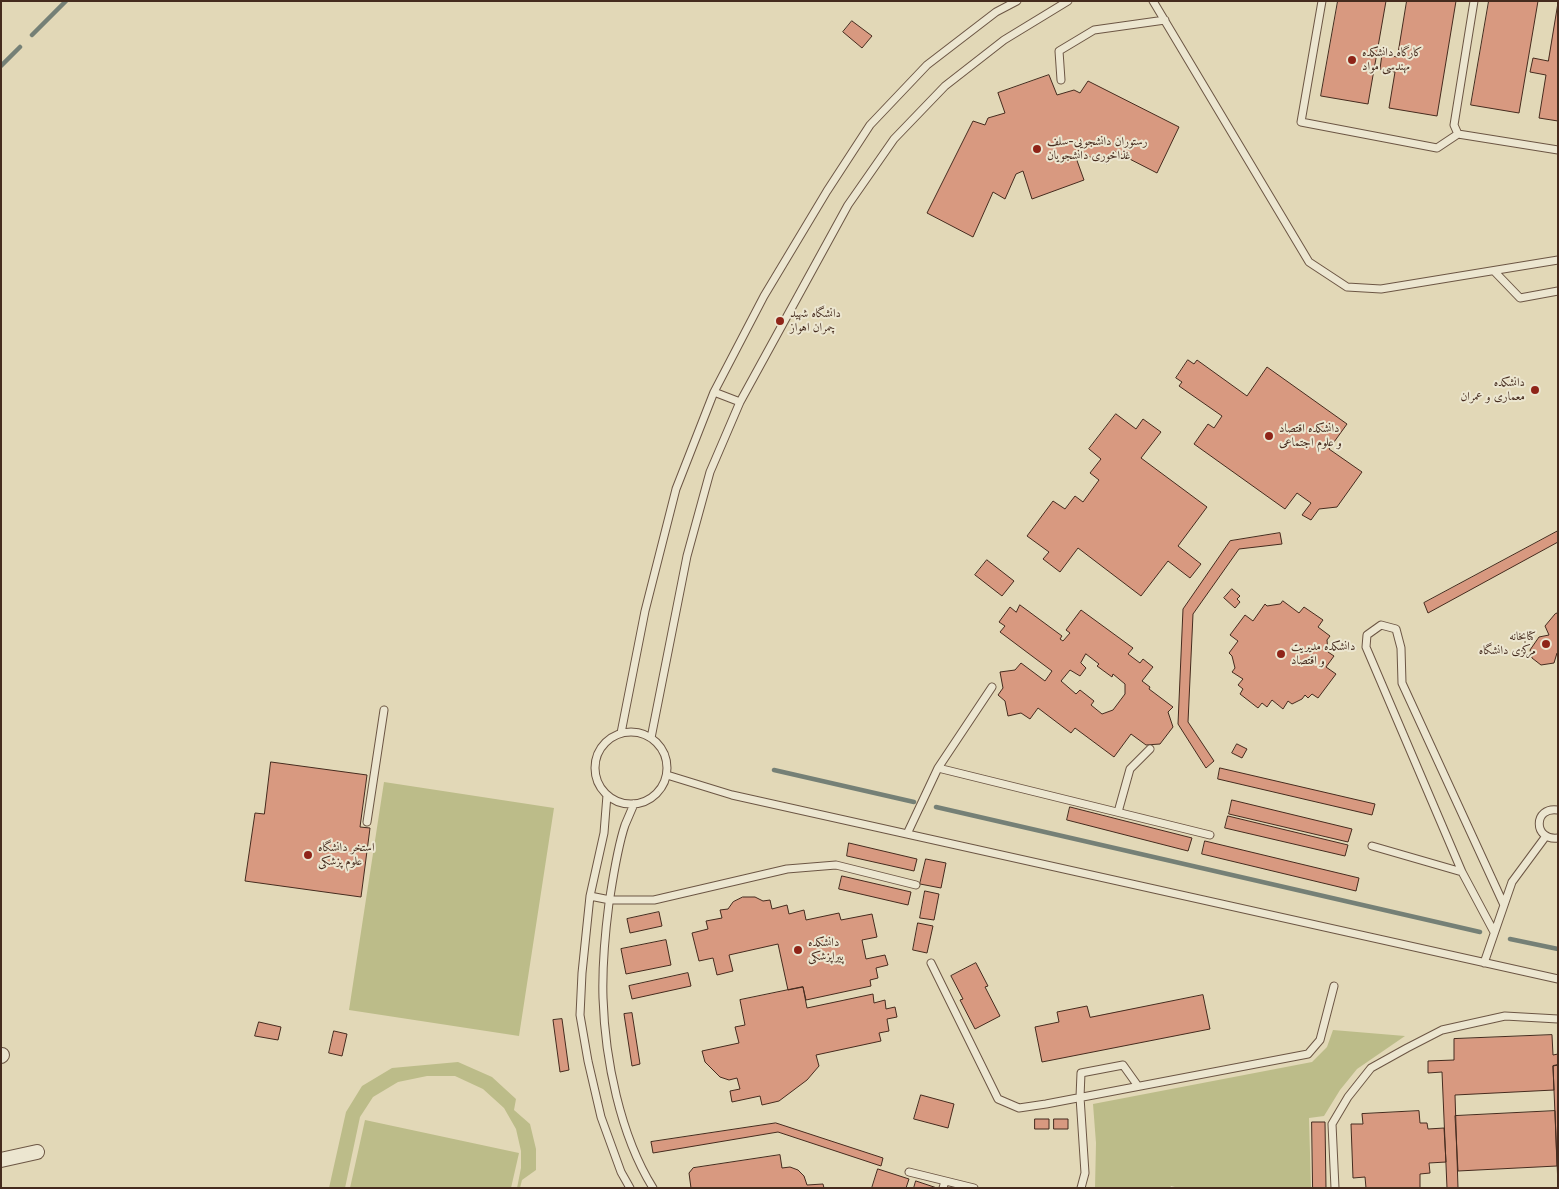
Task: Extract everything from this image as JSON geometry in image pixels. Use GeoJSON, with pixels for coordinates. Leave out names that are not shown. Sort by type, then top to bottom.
{"type":"FeatureCollection","features":[{"type":"Feature","properties":{"kind":"street"},"geometry":{"type":"LineString","coordinates":[[1,1160],[36,1152]]}},
{"type":"Feature","properties":{"kind":"lane"},"geometry":{"type":"LineString","coordinates":[[621,732],[645,611],[676,489],[714,392],[764,296],[827,191],[870,125],[927,65],[996,12],[1017,1]]}},
{"type":"Feature","properties":{"kind":"lane"},"geometry":{"type":"LineString","coordinates":[[650,738],[687,556],[710,472],[740,402],[848,205],[894,139],[945,86],[1004,40],[1068,1]]}},
{"type":"Feature","properties":{"kind":"lane"},"geometry":{"type":"LineString","coordinates":[[1153,1],[1309,262],[1347,287],[1380,289],[1558,260]]}},
{"type":"Feature","properties":{"kind":"lane"},"geometry":{"type":"LineString","coordinates":[[1322,1],[1301,122],[1437,148],[1458,134],[1558,150]]}},
{"type":"Feature","properties":{"kind":"lane"},"geometry":{"type":"LineString","coordinates":[[1458,134],[1454,125],[1474,1]]}},
{"type":"Feature","properties":{"kind":"lane"},"geometry":{"type":"LineString","coordinates":[[1061,80],[1059,51],[1094,30],[1165,20]]}},
{"type":"Feature","properties":{"kind":"lane"},"geometry":{"type":"LineString","coordinates":[[1494,270],[1520,298],[1558,291]]}},
{"type":"Feature","properties":{"kind":"lane"},"geometry":{"type":"LineString","coordinates":[[714,392],[740,402]]}},
{"type":"Feature","properties":{"kind":"lane"},"geometry":{"type":"LineString","coordinates":[[1494,932],[1462,872],[1366,647],[1367,635],[1381,625],[1396,629],[1401,648],[1402,683],[1504,905]]}},
{"type":"Feature","properties":{"kind":"lane"},"geometry":{"type":"LineString","coordinates":[[907,834],[938,768],[992,687]]}},
{"type":"Feature","properties":{"kind":"lane"},"geometry":{"type":"LineString","coordinates":[[367,822],[384,710]]}},
{"type":"Feature","properties":{"kind":"lane"},"geometry":{"type":"LineString","coordinates":[[634,731],[646,734],[650,738],[656,741],[663,751],[667,763],[666,775],[662,786],[646,801],[634,804],[612,799],[603,792],[597,782],[594,770],[601,746],[621,732],[634,731]]}},
{"type":"Feature","properties":{"kind":"lane"},"geometry":{"type":"LineString","coordinates":[[1118,812],[1130,769],[1150,749]]}},
{"type":"Feature","properties":{"kind":"lane"},"geometry":{"type":"LineString","coordinates":[[938,768],[1210,835]]}},
{"type":"Feature","properties":{"kind":"lane"},"geometry":{"type":"LineString","coordinates":[[666,775],[732,795],[1558,979]]}},
{"type":"Feature","properties":{"kind":"lane"},"geometry":{"type":"LineString","coordinates":[[607,795],[604,833],[590,896],[582,973],[580,1015],[601,1117],[621,1172],[630,1188]]}},
{"type":"Feature","properties":{"kind":"lane"},"geometry":{"type":"LineString","coordinates":[[634,804],[625,825],[613,875],[604,940],[603,998],[610,1066],[625,1129],[653,1188]]}},
{"type":"Feature","properties":{"kind":"lane"},"geometry":{"type":"LineString","coordinates":[[1558,810],[1549,809],[1539,819],[1540,829],[1546,836],[1558,838]]}},
{"type":"Feature","properties":{"kind":"lane"},"geometry":{"type":"LineString","coordinates":[[1484,963],[1512,882],[1546,836]]}},
{"type":"Feature","properties":{"kind":"lane"},"geometry":{"type":"LineString","coordinates":[[1372,846],[1462,872]]}},
{"type":"Feature","properties":{"kind":"lane"},"geometry":{"type":"LineString","coordinates":[[590,896],[610,900],[654,900],[787,869],[836,865],[916,885]]}},
{"type":"Feature","properties":{"kind":"lane"},"geometry":{"type":"LineString","coordinates":[[931,963],[998,1099],[1018,1108],[1308,1054],[1320,1040],[1334,986]]}},
{"type":"Feature","properties":{"kind":"lane"},"geometry":{"type":"LineString","coordinates":[[1335,1188],[1332,1124],[1348,1097],[1372,1068],[1442,1030],[1504,1016],[1558,1019]]}},
{"type":"Feature","properties":{"kind":"lane"},"geometry":{"type":"LineString","coordinates":[[1081,1188],[1085,1173],[1080,1097],[1081,1073],[1123,1065],[1138,1086]]}},
{"type":"Feature","properties":{"kind":"lane"},"geometry":{"type":"LineString","coordinates":[[909,1172],[944,1184],[974,1188]]}},
{"type":"Feature","properties":{"kind":"green space"},"geometry":{"type":"Polygon","coordinates":[[[384,782],[554,808],[519,1036],[349,1010],[384,782]]]}},
{"type":"Feature","properties":{"kind":"green space"},"geometry":{"type":"Polygon","coordinates":[[[1333,1030],[1405,1036],[1357,1069],[1340,1090],[1324,1116],[1309,1118],[1311,1188],[1179,1188],[1171,1186],[1170,1188],[1095,1188],[1096,1143],[1093,1104],[1312,1062],[1327,1047],[1333,1030]]]}},
{"type":"Feature","properties":{"kind":"green space"},"geometry":{"type":"Polygon","coordinates":[[[458,1062],[492,1077],[516,1099],[514,1110],[530,1124],[536,1149],[536,1170],[522,1180],[520,1188],[517,1188],[521,1168],[521,1151],[516,1129],[504,1108],[483,1089],[455,1076],[427,1076],[398,1082],[373,1097],[360,1117],[345,1188],[329,1188],[346,1112],[362,1086],[392,1068],[458,1062]]]}},
{"type":"Feature","properties":{"kind":"green space"},"geometry":{"type":"Polygon","coordinates":[[[365,1120],[519,1153],[511,1188],[350,1188],[365,1120]]]}},
{"type":"Feature","properties":{"kind":"building","name":"کارگاه دانشکده مهندسی مواد"},"geometry":{"type":"Polygon","coordinates":[[[1338,1],[1386,1],[1368,104],[1321,96],[1338,1]]]}},
{"type":"Feature","properties":{"kind":"building"},"geometry":{"type":"Polygon","coordinates":[[[1407,1],[1456,1],[1437,116],[1389,108],[1395,72],[1380,69],[1382,54],[1397,57],[1407,1]]]}},
{"type":"Feature","properties":{"kind":"building"},"geometry":{"type":"Polygon","coordinates":[[[1489,1],[1538,1],[1519,113],[1471,105],[1489,1]]]}},
{"type":"Feature","properties":{"kind":"building"},"geometry":{"type":"Polygon","coordinates":[[[1558,3],[1558,121],[1539,118],[1546,75],[1530,72],[1533,58],[1548,61],[1558,3]]]}},
{"type":"Feature","properties":{"kind":"building"},"geometry":{"type":"Polygon","coordinates":[[[852,21],[872,36],[862,48],[843,32],[852,21]]]}},
{"type":"Feature","properties":{"kind":"building"},"geometry":{"type":"Polygon","coordinates":[[[1049,75],[1057,95],[1074,90],[1080,93],[1088,81],[1179,127],[1157,173],[1114,151],[1107,164],[1083,154],[1075,155],[1084,180],[1032,199],[1023,171],[1016,174],[1005,199],[993,192],[973,237],[927,213],[973,121],[985,125],[988,118],[1005,113],[998,93],[1049,75]]]}},
{"type":"Feature","properties":{"kind":"building","name":"دانشکده اقتصاد و علوم اجتماعی"},"geometry":{"type":"Polygon","coordinates":[[[1188,360],[1194,364],[1197,360],[1247,396],[1267,367],[1347,424],[1329,449],[1362,472],[1337,507],[1319,509],[1311,520],[1302,515],[1311,503],[1297,493],[1285,509],[1194,444],[1208,424],[1214,428],[1222,416],[1179,386],[1182,382],[1176,378],[1188,360]]]}},
{"type":"Feature","properties":{"kind":"building"},"geometry":{"type":"Polygon","coordinates":[[[1116,414],[1136,429],[1143,419],[1161,432],[1141,458],[1207,507],[1178,546],[1201,564],[1190,578],[1168,561],[1141,596],[1078,548],[1060,572],[1043,559],[1049,552],[1027,536],[1053,501],[1065,509],[1075,496],[1083,502],[1099,480],[1090,473],[1101,459],[1089,449],[1116,414]]]}},
{"type":"Feature","properties":{"kind":"building"},"geometry":{"type":"Polygon","coordinates":[[[1558,531],[1558,542],[1428,613],[1424,603],[1558,531]]]}},
{"type":"Feature","properties":{"kind":"building"},"geometry":{"type":"Polygon","coordinates":[[[1280,533],[1282,544],[1239,549],[1193,614],[1188,722],[1214,761],[1206,768],[1178,724],[1183,609],[1230,541],[1280,533]]]}},
{"type":"Feature","properties":{"kind":"building"},"geometry":{"type":"Polygon","coordinates":[[[987,560],[1014,581],[1002,596],[975,575],[987,560]]]}},
{"type":"Feature","properties":{"kind":"building"},"geometry":{"type":"Polygon","coordinates":[[[1232,589],[1240,596],[1237,599],[1240,602],[1235,608],[1224,598],[1232,589]]]}},
{"type":"Feature","properties":{"kind":"building","name":"دانشکده مدیریت و اقتصاد"},"geometry":{"type":"Polygon","coordinates":[[[1283,601],[1299,613],[1304,607],[1323,620],[1318,627],[1330,636],[1327,640],[1328,652],[1334,656],[1326,667],[1336,674],[1318,698],[1312,694],[1308,698],[1305,695],[1302,699],[1292,704],[1288,701],[1283,709],[1272,700],[1267,707],[1262,703],[1258,708],[1240,694],[1243,689],[1238,685],[1243,679],[1232,672],[1235,668],[1232,656],[1229,653],[1238,641],[1230,635],[1245,615],[1253,621],[1265,604],[1267,606],[1280,604],[1283,601]]]}},
{"type":"Feature","properties":{"kind":"building"},"geometry":{"type":"Polygon","coordinates":[[[1020,605],[1062,636],[1060,639],[1063,641],[1070,633],[1066,630],[1081,610],[1133,648],[1128,654],[1140,663],[1143,659],[1153,667],[1142,681],[1150,687],[1149,689],[1173,707],[1168,712],[1173,727],[1160,744],[1146,745],[1131,734],[1114,757],[1075,728],[1071,733],[1038,708],[1030,719],[1021,713],[1008,716],[1005,701],[998,695],[1003,688],[1000,672],[1015,670],[1021,663],[1045,681],[1052,671],[1000,632],[1005,626],[999,622],[1010,607],[1016,612],[1020,605]],[[1086,654],[1081,663],[1086,668],[1080,676],[1070,670],[1061,681],[1076,694],[1080,690],[1094,701],[1091,705],[1102,714],[1113,710],[1125,694],[1125,684],[1113,674],[1112,677],[1097,666],[1099,664],[1086,654]]]}},
{"type":"Feature","properties":{"kind":"building","name":"کتابخانه مرکزی دانشگاه"},"geometry":{"type":"Polygon","coordinates":[[[1558,613],[1558,654],[1554,663],[1541,665],[1532,658],[1530,650],[1539,637],[1549,635],[1545,626],[1558,613]]]}},
{"type":"Feature","properties":{"kind":"building"},"geometry":{"type":"Polygon","coordinates":[[[1237,744],[1247,749],[1242,758],[1232,753],[1237,744]]]}},
{"type":"Feature","properties":{"kind":"building","name":"استخر دانشگاه علوم پزشکی"},"geometry":{"type":"Polygon","coordinates":[[[271,762],[367,775],[360,827],[370,828],[361,897],[245,881],[255,813],[264,814],[271,762]]]}},
{"type":"Feature","properties":{"kind":"building"},"geometry":{"type":"Polygon","coordinates":[[[1220,768],[1375,804],[1372,815],[1218,779],[1220,768]]]}},
{"type":"Feature","properties":{"kind":"building"},"geometry":{"type":"Polygon","coordinates":[[[1232,800],[1352,829],[1348,842],[1229,814],[1232,800]]]}},
{"type":"Feature","properties":{"kind":"building"},"geometry":{"type":"Polygon","coordinates":[[[1070,807],[1192,838],[1188,851],[1067,820],[1070,807]]]}},
{"type":"Feature","properties":{"kind":"building"},"geometry":{"type":"Polygon","coordinates":[[[1228,816],[1348,845],[1345,856],[1225,828],[1228,816]]]}},
{"type":"Feature","properties":{"kind":"building"},"geometry":{"type":"Polygon","coordinates":[[[1205,841],[1359,878],[1356,891],[1202,854],[1205,841]]]}},
{"type":"Feature","properties":{"kind":"building"},"geometry":{"type":"Polygon","coordinates":[[[849,843],[917,859],[914,871],[847,856],[849,843]]]}},
{"type":"Feature","properties":{"kind":"building"},"geometry":{"type":"Polygon","coordinates":[[[926,859],[946,863],[941,888],[920,884],[926,859]]]}},
{"type":"Feature","properties":{"kind":"building"},"geometry":{"type":"Polygon","coordinates":[[[842,876],[911,892],[908,905],[839,889],[842,876]]]}},
{"type":"Feature","properties":{"kind":"building"},"geometry":{"type":"Polygon","coordinates":[[[925,891],[939,894],[934,920],[920,918],[925,891]]]}},
{"type":"Feature","properties":{"kind":"building"},"geometry":{"type":"Polygon","coordinates":[[[743,897],[755,897],[763,901],[770,900],[772,909],[787,905],[789,914],[804,910],[806,920],[839,913],[841,920],[872,914],[877,937],[862,940],[866,959],[885,955],[888,965],[876,968],[878,978],[870,980],[871,986],[806,1000],[803,987],[788,990],[778,944],[729,955],[733,971],[717,975],[713,958],[699,961],[692,933],[708,929],[706,921],[722,918],[720,910],[728,909],[733,902],[743,897]]]}},
{"type":"Feature","properties":{"kind":"building"},"geometry":{"type":"Polygon","coordinates":[[[659,912],[662,926],[630,933],[627,919],[659,912]]]}},
{"type":"Feature","properties":{"kind":"building"},"geometry":{"type":"Polygon","coordinates":[[[918,923],[933,926],[927,953],[913,950],[918,923]]]}},
{"type":"Feature","properties":{"kind":"building"},"geometry":{"type":"Polygon","coordinates":[[[666,940],[671,965],[626,974],[621,949],[666,940]]]}},
{"type":"Feature","properties":{"kind":"building"},"geometry":{"type":"Polygon","coordinates":[[[976,963],[988,986],[985,987],[1000,1016],[975,1029],[960,1000],[963,999],[951,976],[976,963]]]}},
{"type":"Feature","properties":{"kind":"building"},"geometry":{"type":"Polygon","coordinates":[[[688,973],[691,986],[632,999],[629,986],[688,973]]]}},
{"type":"Feature","properties":{"kind":"building"},"geometry":{"type":"Polygon","coordinates":[[[803,987],[807,1008],[873,994],[874,1003],[885,1000],[886,1009],[895,1007],[897,1017],[887,1019],[889,1031],[879,1033],[881,1041],[816,1055],[819,1066],[807,1080],[779,1101],[762,1105],[760,1096],[732,1102],[730,1091],[740,1089],[737,1078],[729,1080],[720,1077],[705,1062],[702,1051],[739,1043],[735,1027],[745,1025],[740,1000],[803,987]]]}},
{"type":"Feature","properties":{"kind":"building"},"geometry":{"type":"Polygon","coordinates":[[[1203,995],[1210,1029],[1042,1062],[1035,1027],[1059,1022],[1057,1012],[1087,1006],[1090,1017],[1203,995]]]}},
{"type":"Feature","properties":{"kind":"building"},"geometry":{"type":"Polygon","coordinates":[[[632,1013],[640,1064],[632,1066],[624,1014],[632,1013]]]}},
{"type":"Feature","properties":{"kind":"building"},"geometry":{"type":"Polygon","coordinates":[[[562,1019],[569,1070],[560,1072],[553,1020],[562,1019]]]}},
{"type":"Feature","properties":{"kind":"building"},"geometry":{"type":"Polygon","coordinates":[[[259,1022],[281,1027],[278,1040],[255,1036],[259,1022]]]}},
{"type":"Feature","properties":{"kind":"building"},"geometry":{"type":"Polygon","coordinates":[[[334,1031],[347,1034],[342,1056],[329,1053],[334,1031]]]}},
{"type":"Feature","properties":{"kind":"building"},"geometry":{"type":"Polygon","coordinates":[[[1552,1035],[1553,1055],[1558,1054],[1558,1065],[1553,1066],[1554,1090],[1455,1095],[1458,1188],[1447,1188],[1442,1072],[1428,1073],[1428,1061],[1454,1060],[1454,1039],[1552,1035]]]}},
{"type":"Feature","properties":{"kind":"building"},"geometry":{"type":"Polygon","coordinates":[[[1558,1065],[1558,1186],[1553,1066],[1558,1065]]]}},
{"type":"Feature","properties":{"kind":"building"},"geometry":{"type":"Polygon","coordinates":[[[921,1095],[954,1104],[948,1128],[914,1119],[921,1095]]]}},
{"type":"Feature","properties":{"kind":"building"},"geometry":{"type":"Polygon","coordinates":[[[1419,1111],[1420,1123],[1427,1123],[1428,1129],[1444,1128],[1446,1162],[1429,1163],[1430,1173],[1420,1174],[1420,1188],[1366,1188],[1365,1177],[1353,1178],[1351,1124],[1363,1124],[1362,1114],[1419,1111]]]}},
{"type":"Feature","properties":{"kind":"building"},"geometry":{"type":"Polygon","coordinates":[[[1555,1111],[1557,1166],[1458,1171],[1455,1116],[1555,1111]]]}},
{"type":"Feature","properties":{"kind":"building"},"geometry":{"type":"Polygon","coordinates":[[[1035,1119],[1049,1119],[1049,1129],[1035,1129],[1035,1119]]]}},
{"type":"Feature","properties":{"kind":"building"},"geometry":{"type":"Polygon","coordinates":[[[1054,1119],[1068,1119],[1068,1129],[1054,1129],[1054,1119]]]}},
{"type":"Feature","properties":{"kind":"building"},"geometry":{"type":"Polygon","coordinates":[[[1312,1122],[1325,1122],[1326,1188],[1313,1188],[1312,1122]]]}},
{"type":"Feature","properties":{"kind":"building"},"geometry":{"type":"Polygon","coordinates":[[[776,1123],[883,1158],[881,1166],[778,1132],[653,1153],[651,1142],[776,1123]]]}},
{"type":"Feature","properties":{"kind":"building"},"geometry":{"type":"Polygon","coordinates":[[[780,1155],[782,1168],[790,1167],[798,1170],[804,1176],[807,1185],[823,1184],[824,1188],[691,1188],[689,1173],[693,1168],[780,1155]]]}},
{"type":"Feature","properties":{"kind":"building"},"geometry":{"type":"Polygon","coordinates":[[[878,1169],[909,1179],[906,1188],[872,1188],[878,1169]]]}},
{"type":"Feature","properties":{"kind":"building"},"geometry":{"type":"Polygon","coordinates":[[[916,1181],[937,1188],[914,1188],[916,1181]]]}},
{"type":"Feature","properties":{"kind":"waterway"},"geometry":{"type":"LineString","coordinates":[[32,35],[66,1]]}},
{"type":"Feature","properties":{"kind":"waterway"},"geometry":{"type":"LineString","coordinates":[[1,66],[20,47]]}},
{"type":"Feature","properties":{"kind":"waterway"},"geometry":{"type":"LineString","coordinates":[[774,770],[914,802]]}},
{"type":"Feature","properties":{"kind":"waterway"},"geometry":{"type":"LineString","coordinates":[[936,807],[1480,932]]}},
{"type":"Feature","properties":{"kind":"waterway"},"geometry":{"type":"LineString","coordinates":[[1510,939],[1558,949]]}},
{"type":"Feature","properties":{"kind":"place","name":"کارگاه دانشکده مهندسی مواد"},"geometry":{"type":"Point","coordinates":[1352,60]}},
{"type":"Feature","properties":{"kind":"place","name":"رستوران دانشجویی-سلف غذاخوری دانشجویان"},"geometry":{"type":"Point","coordinates":[1037,149]}},
{"type":"Feature","properties":{"kind":"place","name":"دانشگاه شهید چمران اهواز"},"geometry":{"type":"Point","coordinates":[780,321]}},
{"type":"Feature","properties":{"kind":"place","name":"دانشکده معماری و عمران"},"geometry":{"type":"Point","coordinates":[1535,390]}},
{"type":"Feature","properties":{"kind":"place","name":"دانشکده اقتصاد و علوم اجتماعی"},"geometry":{"type":"Point","coordinates":[1269,436]}},
{"type":"Feature","properties":{"kind":"place","name":"کتابخانه مرکزی دانشگاه"},"geometry":{"type":"Point","coordinates":[1546,644]}},
{"type":"Feature","properties":{"kind":"place","name":"دانشکده مدیریت و اقتصاد"},"geometry":{"type":"Point","coordinates":[1281,654]}},
{"type":"Feature","properties":{"kind":"place","name":"استخر دانشگاه علوم پزشکی"},"geometry":{"type":"Point","coordinates":[308,855]}},
{"type":"Feature","properties":{"kind":"place","name":"دانشکده پیراپزشکی"},"geometry":{"type":"Point","coordinates":[798,950]}}]}
